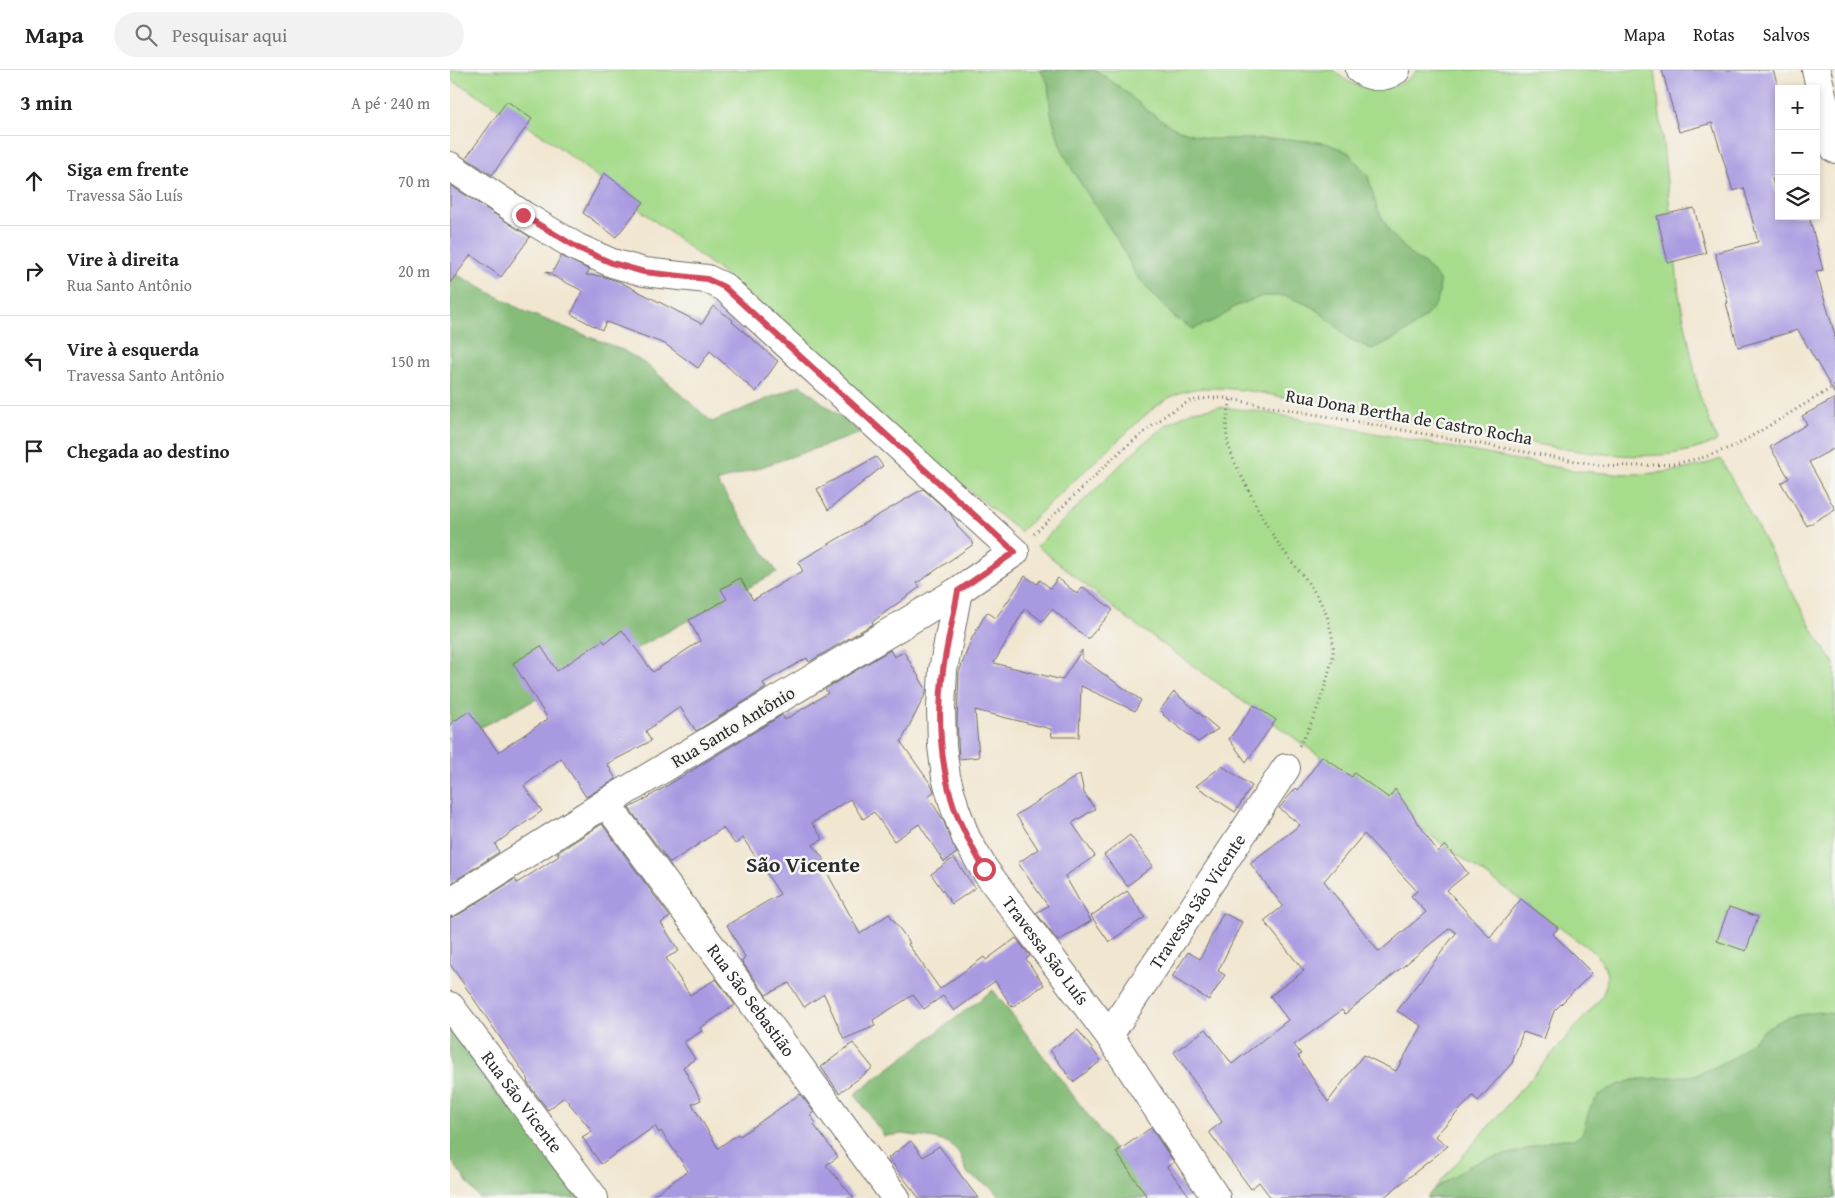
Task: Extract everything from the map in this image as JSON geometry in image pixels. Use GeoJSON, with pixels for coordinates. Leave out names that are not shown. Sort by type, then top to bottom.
{"type":"FeatureCollection","features":[{"type":"Feature","properties":{"kind":"street"},"geometry":{"type":"LineString","coordinates":[[1360,70],[1369,75],[1379,76],[1396,70]]}},
{"type":"Feature","properties":{"kind":"street"},"geometry":{"type":"LineString","coordinates":[[1816,70],[1835,149]]}},
{"type":"Feature","properties":{"kind":"street"},"geometry":{"type":"LineString","coordinates":[[450,166],[523,215],[578,248],[612,263],[644,272],[707,279],[724,287],[1015,552]]}},
{"type":"Feature","properties":{"kind":"street","name":"Rua Santo Antônio"},"geometry":{"type":"LineString","coordinates":[[450,902],[606,803],[958,591],[1015,552]]}},
{"type":"Feature","properties":{"kind":"street","name":"Travessa São Luís"},"geometry":{"type":"LineString","coordinates":[[958,591],[943,670],[940,708],[946,777],[966,838],[984,869],[1109,1035],[1216,1198]]}},
{"type":"Feature","properties":{"kind":"street","name":"Travessa São Vicente"},"geometry":{"type":"LineString","coordinates":[[1109,1035],[1286,768]]}},
{"type":"Feature","properties":{"kind":"street","name":"Rua São Sebastião"},"geometry":{"type":"LineString","coordinates":[[606,803],[896,1198]]}},
{"type":"Feature","properties":{"kind":"street","name":"Rua São Vicente"},"geometry":{"type":"LineString","coordinates":[[450,1006],[594,1198]]}},
{"type":"Feature","properties":{"kind":"path","name":"Rua Dona Bertha de Castro Rocha"},"geometry":{"type":"LineString","coordinates":[[1015,552],[1123,449],[1170,412],[1190,401],[1208,398],[1231,400],[1598,465],[1633,466],[1673,464],[1705,457],[1737,445],[1835,386]]}},
{"type":"Feature","properties":{"kind":"path"},"geometry":{"type":"LineString","coordinates":[[1231,400],[1225,427],[1227,444],[1235,464],[1262,517],[1318,598],[1330,625],[1333,653],[1319,705],[1307,732],[1286,768]]}},
{"type":"Feature","properties":{"kind":"green space"},"geometry":{"type":"Polygon","coordinates":[[[450,70],[1334,70],[1353,84],[1376,89],[1399,84],[1417,70],[1655,70],[1679,294],[1700,397],[1717,441],[1692,450],[1665,455],[1637,456],[1578,451],[1255,392],[1205,388],[1177,394],[1162,402],[1071,483],[1020,532],[910,441],[725,275],[548,139],[450,80],[450,70]]]}},
{"type":"Feature","properties":{"kind":"green space"},"geometry":{"type":"Polygon","coordinates":[[[1040,70],[1095,70],[1174,128],[1207,139],[1289,139],[1326,143],[1348,152],[1368,176],[1377,208],[1390,232],[1411,255],[1426,265],[1439,279],[1439,295],[1435,304],[1421,321],[1401,335],[1371,349],[1348,338],[1313,307],[1286,296],[1263,296],[1236,306],[1218,319],[1193,329],[1174,317],[1135,274],[1122,247],[1074,173],[1060,145],[1051,114],[1048,83],[1040,70]]]}},
{"type":"Feature","properties":{"kind":"green space"},"geometry":{"type":"Polygon","coordinates":[[[450,271],[526,312],[623,350],[647,365],[712,422],[800,385],[861,433],[717,482],[777,572],[643,645],[450,743],[450,271]]]}},
{"type":"Feature","properties":{"kind":"green space"},"geometry":{"type":"Polygon","coordinates":[[[1220,407],[1263,412],[1590,472],[1647,474],[1684,469],[1721,459],[1813,631],[1835,665],[1835,1198],[1426,1198],[1601,998],[1606,984],[1606,972],[1601,961],[1591,950],[1125,617],[1037,546],[1141,445],[1166,425],[1192,411],[1220,407]]]}},
{"type":"Feature","properties":{"kind":"green space"},"geometry":{"type":"Polygon","coordinates":[[[993,990],[1151,1198],[1003,1198],[990,1187],[968,1174],[959,1154],[949,1143],[904,1134],[884,1136],[855,1094],[993,990]]]}},
{"type":"Feature","properties":{"kind":"green space"},"geometry":{"type":"Polygon","coordinates":[[[1819,1012],[1835,1014],[1835,1198],[1426,1198],[1436,1188],[1469,1166],[1486,1159],[1518,1152],[1550,1141],[1575,1139],[1582,1134],[1590,1108],[1599,1095],[1618,1085],[1633,1080],[1695,1075],[1734,1057],[1768,1027],[1788,1017],[1819,1012]]]}},
{"type":"Feature","properties":{"kind":"green space"},"geometry":{"type":"Polygon","coordinates":[[[450,1016],[584,1198],[479,1198],[450,1159],[450,1016]]]}},
{"type":"Feature","properties":{"kind":"building"},"geometry":{"type":"Polygon","coordinates":[[[1662,70],[1773,70],[1778,85],[1775,85],[1775,178],[1772,179],[1775,190],[1775,220],[1810,220],[1823,270],[1816,271],[1835,335],[1835,394],[1798,330],[1738,347],[1715,253],[1758,242],[1744,188],[1733,191],[1712,123],[1679,132],[1662,70]]]}},
{"type":"Feature","properties":{"kind":"building"},"geometry":{"type":"Polygon","coordinates":[[[507,101],[532,119],[492,175],[466,158],[507,101]]]}},
{"type":"Feature","properties":{"kind":"building"},"geometry":{"type":"Polygon","coordinates":[[[604,173],[644,202],[616,237],[583,213],[604,173]]]}},
{"type":"Feature","properties":{"kind":"building"},"geometry":{"type":"Polygon","coordinates":[[[450,185],[530,237],[501,277],[471,255],[450,283],[450,185]]]}},
{"type":"Feature","properties":{"kind":"building"},"geometry":{"type":"Polygon","coordinates":[[[1694,208],[1706,253],[1668,263],[1657,216],[1694,208]]]}},
{"type":"Feature","properties":{"kind":"building"},"geometry":{"type":"Polygon","coordinates":[[[561,256],[590,270],[586,275],[602,276],[620,282],[702,324],[713,306],[733,320],[732,322],[778,361],[756,392],[710,351],[698,368],[665,344],[606,322],[602,330],[571,314],[583,291],[545,272],[552,273],[561,256]]]}},
{"type":"Feature","properties":{"kind":"building"},"geometry":{"type":"Polygon","coordinates":[[[1835,398],[1835,448],[1809,462],[1835,509],[1807,526],[1781,483],[1789,478],[1770,447],[1807,424],[1802,416],[1835,398]]]}},
{"type":"Feature","properties":{"kind":"building"},"geometry":{"type":"Polygon","coordinates":[[[876,457],[883,466],[828,510],[817,489],[876,457]]]}},
{"type":"Feature","properties":{"kind":"building"},"geometry":{"type":"Polygon","coordinates":[[[923,489],[950,513],[959,528],[974,544],[917,583],[920,587],[872,622],[873,624],[809,662],[807,658],[763,683],[766,688],[696,731],[680,707],[646,731],[651,741],[607,764],[616,779],[586,797],[561,758],[524,786],[542,811],[495,844],[499,852],[450,884],[450,724],[469,711],[498,752],[548,719],[513,663],[541,646],[557,671],[603,640],[605,643],[622,630],[653,672],[700,641],[689,620],[727,599],[721,589],[740,578],[753,600],[803,571],[798,562],[923,489]]]}},
{"type":"Feature","properties":{"kind":"building"},"geometry":{"type":"Polygon","coordinates":[[[1025,576],[1037,584],[1040,580],[1050,588],[1058,578],[1077,594],[1083,587],[1113,610],[1088,639],[1052,609],[1042,621],[1025,608],[994,663],[1062,680],[1082,650],[1082,659],[1141,700],[1135,711],[1081,686],[1079,737],[1052,737],[1051,729],[975,710],[979,757],[959,759],[957,722],[959,672],[972,638],[987,612],[996,618],[1025,576]]]}},
{"type":"Feature","properties":{"kind":"building"},"geometry":{"type":"Polygon","coordinates":[[[890,650],[894,657],[904,652],[926,689],[926,693],[901,742],[932,786],[934,792],[928,796],[943,820],[957,853],[944,862],[919,824],[894,841],[874,812],[863,819],[850,799],[812,823],[823,839],[813,845],[825,861],[822,863],[860,934],[889,914],[940,989],[984,957],[986,960],[1016,938],[1030,956],[1026,959],[1044,985],[1012,1007],[995,981],[954,1011],[943,996],[924,1009],[913,995],[873,1020],[875,1026],[844,1039],[824,994],[804,1007],[789,983],[766,995],[742,962],[745,957],[727,925],[780,894],[743,838],[735,844],[723,828],[670,863],[629,808],[782,715],[785,720],[828,693],[825,689],[890,650]]]}},
{"type":"Feature","properties":{"kind":"building"},"geometry":{"type":"Polygon","coordinates":[[[1174,692],[1218,729],[1198,742],[1163,715],[1160,710],[1174,692]]]}},
{"type":"Feature","properties":{"kind":"building"},"geometry":{"type":"Polygon","coordinates":[[[1254,705],[1276,720],[1246,762],[1229,739],[1254,705]]]}},
{"type":"Feature","properties":{"kind":"building"},"geometry":{"type":"Polygon","coordinates":[[[1322,756],[1352,777],[1354,773],[1389,798],[1395,789],[1438,852],[1445,845],[1468,873],[1447,890],[1490,938],[1521,899],[1558,928],[1553,934],[1592,973],[1554,1011],[1544,1039],[1523,1032],[1512,1063],[1478,1101],[1473,1096],[1435,1136],[1448,1146],[1383,1198],[1271,1198],[1259,1182],[1251,1189],[1209,1132],[1222,1122],[1174,1052],[1206,1029],[1232,1064],[1288,1020],[1270,996],[1304,971],[1264,921],[1283,906],[1250,863],[1300,825],[1279,808],[1296,788],[1298,790],[1322,756]],[[1364,834],[1324,881],[1379,952],[1426,912],[1411,896],[1417,891],[1364,834]],[[1450,928],[1345,1014],[1342,1010],[1294,1045],[1301,1054],[1298,1056],[1328,1102],[1363,1055],[1396,1071],[1422,1026],[1397,1011],[1456,933],[1450,928]]]}},
{"type":"Feature","properties":{"kind":"building"},"geometry":{"type":"Polygon","coordinates":[[[1222,766],[1252,786],[1235,812],[1196,786],[1222,766]]]}},
{"type":"Feature","properties":{"kind":"building"},"geometry":{"type":"Polygon","coordinates":[[[1080,774],[1084,793],[1095,809],[1072,823],[1095,856],[1065,876],[1091,921],[1058,941],[1036,913],[1048,906],[1018,863],[1038,849],[1016,815],[1080,774]]]}},
{"type":"Feature","properties":{"kind":"building"},"geometry":{"type":"Polygon","coordinates":[[[602,824],[670,917],[661,923],[679,951],[666,958],[690,995],[716,979],[735,1005],[700,1028],[702,1031],[684,1042],[695,1059],[683,1067],[701,1100],[692,1104],[718,1148],[738,1134],[740,1136],[800,1094],[814,1112],[810,1115],[816,1123],[814,1125],[838,1157],[826,1165],[854,1198],[649,1198],[688,1171],[661,1131],[659,1133],[655,1126],[601,1164],[582,1137],[592,1131],[564,1097],[548,1110],[527,1082],[529,1080],[450,964],[450,918],[458,915],[515,879],[517,883],[559,856],[557,853],[602,824]]]}},
{"type":"Feature","properties":{"kind":"building"},"geometry":{"type":"Polygon","coordinates":[[[1130,835],[1153,866],[1127,886],[1104,855],[1130,835]]]}},
{"type":"Feature","properties":{"kind":"building"},"geometry":{"type":"Polygon","coordinates":[[[954,858],[975,888],[952,904],[931,874],[954,858]]]}},
{"type":"Feature","properties":{"kind":"building"},"geometry":{"type":"Polygon","coordinates":[[[1127,891],[1145,917],[1109,942],[1091,916],[1127,891]]]}},
{"type":"Feature","properties":{"kind":"building"},"geometry":{"type":"Polygon","coordinates":[[[1729,907],[1758,917],[1746,951],[1717,941],[1729,907]]]}},
{"type":"Feature","properties":{"kind":"building"},"geometry":{"type":"Polygon","coordinates":[[[1223,913],[1242,922],[1218,971],[1225,975],[1209,1000],[1172,977],[1188,952],[1200,959],[1223,913]]]}},
{"type":"Feature","properties":{"kind":"building"},"geometry":{"type":"Polygon","coordinates":[[[1078,1030],[1101,1061],[1073,1082],[1050,1050],[1078,1030]]]}},
{"type":"Feature","properties":{"kind":"building"},"geometry":{"type":"Polygon","coordinates":[[[853,1043],[873,1068],[839,1093],[821,1067],[853,1043]]]}},
{"type":"Feature","properties":{"kind":"building"},"geometry":{"type":"Polygon","coordinates":[[[1151,1128],[1174,1162],[1167,1167],[1191,1198],[1148,1198],[1116,1152],[1151,1128]]]}},
{"type":"Feature","properties":{"kind":"building"},"geometry":{"type":"Polygon","coordinates":[[[911,1141],[923,1157],[939,1146],[978,1198],[919,1198],[888,1158],[911,1141]]]}},
{"type":"Feature","properties":{"kind":"district","name":"São Vicente"},"geometry":{"type":"Point","coordinates":[803,864]}},
{"type":"Feature","properties":{"kind":"route"},"geometry":{"type":"LineString","coordinates":[[523,215],[578,248],[612,263],[644,272],[707,279],[724,287],[1015,552],[958,591],[943,670],[940,708],[946,777],[966,838],[984,869]]}}]}
